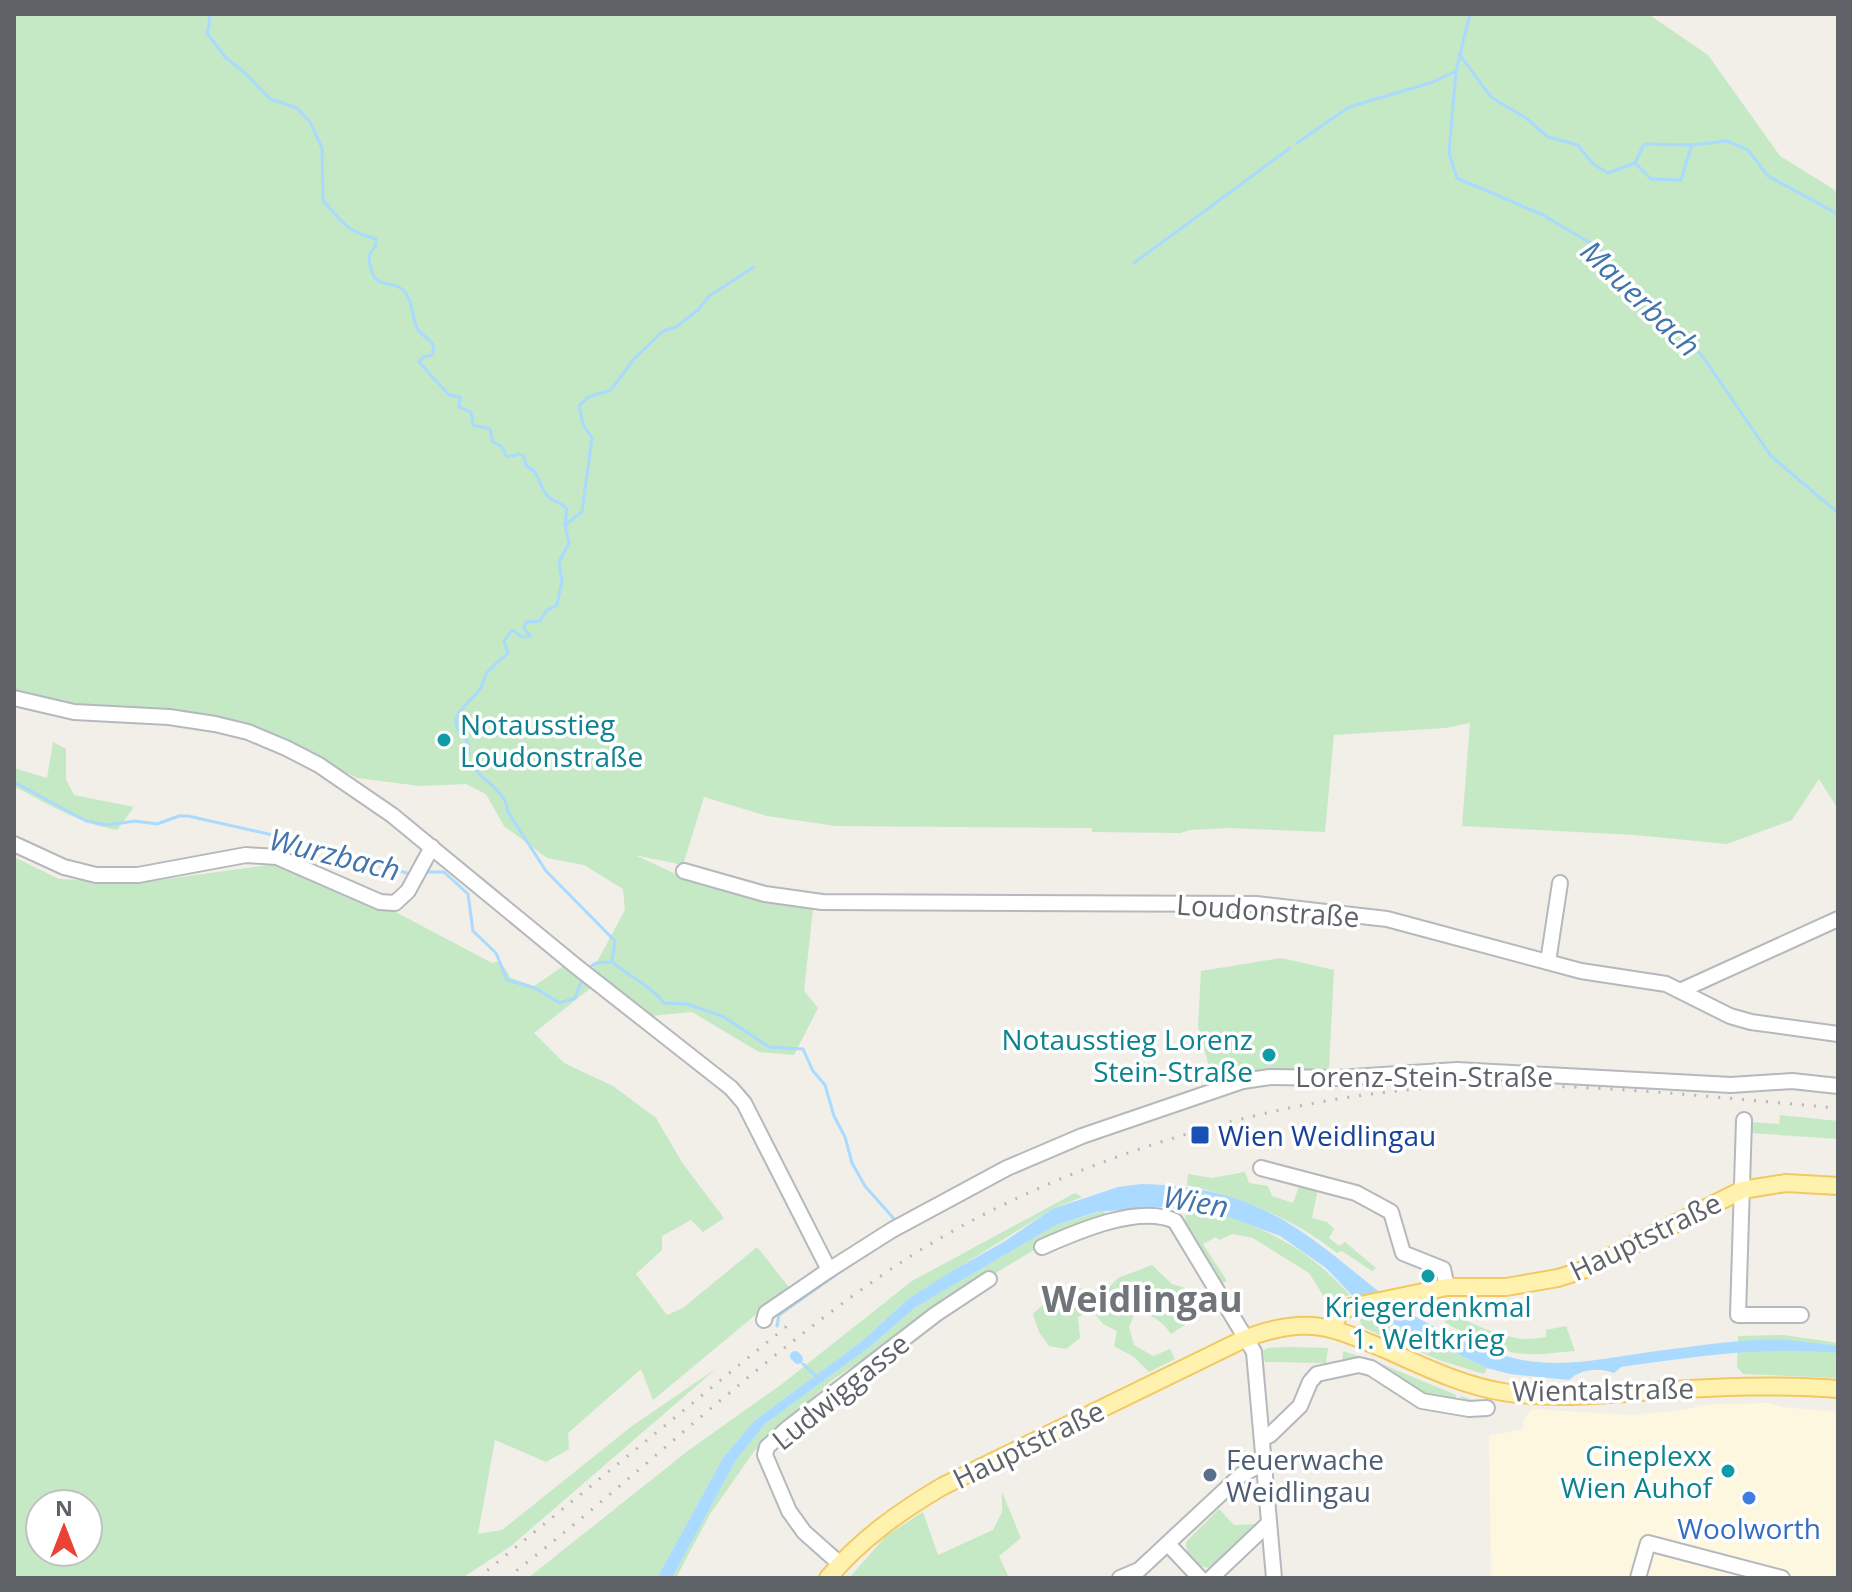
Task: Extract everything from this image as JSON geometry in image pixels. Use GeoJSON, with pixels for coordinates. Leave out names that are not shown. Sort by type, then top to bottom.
{"type":"FeatureCollection","features":[{"type":"Feature","properties":{"kind":"main road","name":"Hauptstraße"},"geometry":{"type":"LineString","coordinates":[[1332,1329],[1340,1312],[1351,1307],[1447,1287],[1519,1285],[1572,1275],[1742,1190],[1786,1183],[1838,1186]]}},
{"type":"Feature","properties":{"kind":"main road","name":"Wientalstraße"},"geometry":{"type":"LineString","coordinates":[[1247,1338],[1285,1327],[1309,1325],[1332,1329],[1455,1379],[1521,1394],[1564,1396],[1728,1386],[1838,1389]]}},
{"type":"Feature","properties":{"kind":"main road","name":"Hauptstraße"},"geometry":{"type":"LineString","coordinates":[[828,1578],[880,1526],[943,1486],[1247,1338]]}},
{"type":"Feature","properties":{"kind":"street"},"geometry":{"type":"LineString","coordinates":[[14,698],[74,712],[169,717],[248,732],[286,748],[339,777],[392,815],[429,853],[731,1088],[744,1103],[829,1270]]}},
{"type":"Feature","properties":{"kind":"street"},"geometry":{"type":"LineString","coordinates":[[14,844],[64,867],[96,875],[138,875],[246,855],[277,857],[380,902],[395,903],[408,891],[429,853]]}},
{"type":"Feature","properties":{"kind":"street","name":"Loudonstraße"},"geometry":{"type":"LineString","coordinates":[[684,871],[765,894],[822,902],[1256,904],[1387,919],[1581,971],[1666,984],[1730,1016],[1751,1022],[1838,1034]]}},
{"type":"Feature","properties":{"kind":"street"},"geometry":{"type":"LineString","coordinates":[[1548,962],[1560,883]]}},
{"type":"Feature","properties":{"kind":"street"},"geometry":{"type":"LineString","coordinates":[[1682,990],[1838,919]]}},
{"type":"Feature","properties":{"kind":"street","name":"Lorenz-Stein-Straße"},"geometry":{"type":"LineString","coordinates":[[764,1320],[766,1313],[892,1230],[1007,1168],[1082,1136],[1243,1081],[1270,1077],[1338,1078],[1457,1070],[1731,1085],[1778,1081],[1838,1086]]}},
{"type":"Feature","properties":{"kind":"street"},"geometry":{"type":"LineString","coordinates":[[1744,1120],[1738,1315],[1801,1315]]}},
{"type":"Feature","properties":{"kind":"street"},"geometry":{"type":"LineString","coordinates":[[1261,1168],[1356,1193],[1391,1212],[1403,1253],[1443,1269],[1447,1287]]}},
{"type":"Feature","properties":{"kind":"street"},"geometry":{"type":"LineString","coordinates":[[1042,1247],[1078,1231],[1118,1220],[1146,1216],[1175,1221],[1214,1289],[1247,1338],[1255,1358],[1274,1578]]}},
{"type":"Feature","properties":{"kind":"street","name":"Ludwiggasse"},"geometry":{"type":"LineString","coordinates":[[840,1564],[804,1532],[789,1511],[765,1455],[767,1447],[936,1314],[989,1279]]}},
{"type":"Feature","properties":{"kind":"street"},"geometry":{"type":"LineString","coordinates":[[1262,1439],[1300,1406],[1310,1382],[1317,1374],[1359,1365],[1371,1368],[1422,1401],[1469,1409],[1487,1408]]}},
{"type":"Feature","properties":{"kind":"street"},"geometry":{"type":"LineString","coordinates":[[1120,1578],[1139,1570],[1241,1475],[1264,1463]]}},
{"type":"Feature","properties":{"kind":"street"},"geometry":{"type":"LineString","coordinates":[[1211,1578],[1269,1523]]}},
{"type":"Feature","properties":{"kind":"street"},"geometry":{"type":"LineString","coordinates":[[1638,1578],[1648,1543],[1782,1578]]}},
{"type":"Feature","properties":{"kind":"street"},"geometry":{"type":"LineString","coordinates":[[1168,1544],[1200,1578]]}},
{"type":"Feature","properties":{"kind":"shaded area"},"geometry":{"type":"Polygon","coordinates":[[[1769,1403],[1838,1412],[1838,1578],[1491,1578],[1489,1436],[1523,1429],[1523,1420],[1532,1409],[1632,1415],[1684,1410],[1701,1405],[1769,1403]]]}},
{"type":"Feature","properties":{"kind":"green space"},"geometry":{"type":"Polygon","coordinates":[[[14,14],[1648,14],[1708,55],[1780,156],[1838,192],[1838,809],[1819,779],[1792,820],[1727,844],[1635,835],[1462,826],[1470,723],[1445,728],[1334,735],[1325,832],[1230,828],[1181,833],[1092,832],[1092,828],[836,826],[767,816],[704,797],[683,865],[635,855],[680,876],[813,909],[804,991],[818,1008],[794,1055],[759,1052],[692,1012],[650,1016],[592,971],[625,910],[623,889],[584,865],[547,858],[504,826],[486,794],[466,784],[420,786],[357,778],[272,735],[66,711],[14,696],[14,14]]]}},
{"type":"Feature","properties":{"kind":"green space"},"geometry":{"type":"Polygon","coordinates":[[[53,742],[66,749],[66,780],[74,795],[134,807],[117,830],[76,818],[14,786],[14,768],[47,778],[53,742]]]}},
{"type":"Feature","properties":{"kind":"green space"},"geometry":{"type":"Polygon","coordinates":[[[14,857],[59,879],[137,883],[269,865],[289,867],[390,909],[492,963],[500,961],[511,978],[534,986],[565,965],[592,987],[534,1033],[564,1063],[613,1086],[656,1118],[683,1164],[724,1218],[703,1232],[691,1220],[662,1236],[662,1250],[636,1274],[667,1315],[683,1308],[757,1247],[789,1287],[653,1400],[641,1369],[568,1433],[569,1449],[546,1462],[495,1440],[478,1534],[502,1530],[632,1426],[717,1368],[511,1546],[462,1578],[14,1578],[14,857]]]}},
{"type":"Feature","properties":{"kind":"green space"},"geometry":{"type":"Polygon","coordinates":[[[1281,958],[1334,970],[1329,1069],[1270,1071],[1213,1081],[1198,1027],[1201,971],[1281,958]]]}},
{"type":"Feature","properties":{"kind":"green space"},"geometry":{"type":"Polygon","coordinates":[[[1780,1115],[1838,1121],[1838,1139],[1750,1133],[1750,1122],[1779,1124],[1780,1115]]]}},
{"type":"Feature","properties":{"kind":"green space"},"geometry":{"type":"Polygon","coordinates":[[[1245,1172],[1249,1183],[1268,1186],[1272,1196],[1293,1203],[1300,1184],[1318,1189],[1312,1218],[1327,1222],[1334,1229],[1329,1238],[1339,1246],[1345,1242],[1376,1268],[1372,1271],[1342,1251],[1337,1253],[1303,1229],[1266,1211],[1187,1185],[1188,1174],[1212,1178],[1245,1172]]]}},
{"type":"Feature","properties":{"kind":"green space"},"geometry":{"type":"Polygon","coordinates":[[[1075,1193],[1082,1197],[1052,1209],[908,1299],[861,1342],[754,1421],[723,1458],[657,1578],[528,1578],[689,1450],[782,1384],[912,1281],[1075,1193]]]}},
{"type":"Feature","properties":{"kind":"green space"},"geometry":{"type":"Polygon","coordinates":[[[1186,1208],[1221,1214],[1273,1235],[1313,1260],[1350,1295],[1326,1300],[1309,1273],[1253,1238],[1233,1234],[1219,1240],[1216,1237],[1203,1244],[1227,1281],[1219,1285],[1185,1226],[1186,1208]]]}},
{"type":"Feature","properties":{"kind":"green space"},"geometry":{"type":"Polygon","coordinates":[[[1102,1211],[1110,1216],[1062,1233],[946,1303],[831,1381],[755,1450],[710,1514],[676,1578],[672,1578],[736,1460],[765,1424],[871,1346],[916,1307],[1056,1225],[1102,1211]]]}},
{"type":"Feature","properties":{"kind":"green space"},"geometry":{"type":"Polygon","coordinates":[[[1152,1265],[1172,1284],[1185,1288],[1192,1320],[1171,1334],[1156,1319],[1136,1310],[1129,1327],[1134,1345],[1153,1356],[1170,1349],[1175,1359],[1149,1372],[1134,1357],[1114,1346],[1117,1331],[1103,1324],[1092,1310],[1078,1317],[1080,1338],[1066,1349],[1049,1346],[1039,1332],[1033,1314],[1050,1298],[1071,1286],[1103,1294],[1118,1278],[1152,1265]]]}},
{"type":"Feature","properties":{"kind":"green space"},"geometry":{"type":"Polygon","coordinates":[[[1432,1299],[1440,1300],[1455,1314],[1479,1327],[1505,1336],[1529,1339],[1546,1337],[1546,1330],[1566,1326],[1575,1351],[1528,1354],[1505,1351],[1483,1340],[1485,1335],[1467,1333],[1451,1326],[1438,1315],[1432,1299]]]}},
{"type":"Feature","properties":{"kind":"green space"},"geometry":{"type":"Polygon","coordinates":[[[1374,1316],[1487,1368],[1484,1374],[1439,1360],[1362,1327],[1359,1317],[1374,1316]]]}},
{"type":"Feature","properties":{"kind":"green space"},"geometry":{"type":"Polygon","coordinates":[[[1784,1335],[1838,1343],[1838,1378],[1743,1374],[1737,1367],[1738,1336],[1784,1335]]]}},
{"type":"Feature","properties":{"kind":"green space"},"geometry":{"type":"Polygon","coordinates":[[[1267,1348],[1328,1348],[1326,1363],[1265,1362],[1263,1351],[1267,1348]]]}},
{"type":"Feature","properties":{"kind":"green space"},"geometry":{"type":"Polygon","coordinates":[[[1343,1351],[1377,1362],[1456,1395],[1456,1398],[1460,1399],[1461,1396],[1490,1406],[1421,1397],[1386,1373],[1342,1364],[1343,1351]]]}},
{"type":"Feature","properties":{"kind":"green space"},"geometry":{"type":"Polygon","coordinates":[[[1002,1492],[1021,1538],[999,1556],[1009,1578],[849,1578],[886,1536],[923,1512],[938,1555],[993,1530],[1002,1512],[1002,1492]]]}},
{"type":"Feature","properties":{"kind":"green space"},"geometry":{"type":"Polygon","coordinates":[[[1219,1509],[1234,1525],[1258,1524],[1210,1568],[1198,1565],[1191,1561],[1186,1542],[1219,1509]]]}},
{"type":"Feature","properties":{"kind":"water","name":"Wien"},"geometry":{"type":"Polygon","coordinates":[[[1142,1184],[1208,1191],[1270,1213],[1313,1239],[1409,1312],[1460,1339],[1513,1358],[1567,1363],[1720,1343],[1768,1340],[1838,1346],[1838,1353],[1783,1351],[1729,1354],[1621,1367],[1614,1373],[1590,1370],[1569,1380],[1510,1374],[1487,1368],[1368,1312],[1326,1268],[1280,1236],[1205,1208],[1156,1207],[1097,1212],[1056,1225],[916,1307],[871,1346],[765,1424],[736,1460],[672,1578],[657,1578],[723,1458],[754,1421],[861,1342],[908,1299],[1052,1209],[1118,1187],[1142,1184]]]}},
{"type":"Feature","properties":{"kind":"waterway"},"geometry":{"type":"LineString","coordinates":[[208,14],[207,33],[225,57],[270,99],[297,108],[310,122],[322,148],[323,200],[346,226],[376,239],[376,245],[369,255],[374,277],[403,290],[410,300],[417,328],[434,347],[432,355],[423,357],[419,362],[449,395],[460,397],[459,407],[471,412],[473,425],[490,429],[493,442],[501,446],[507,457],[524,456],[526,466],[535,473],[546,494],[567,509],[565,525],[569,543],[559,562],[562,581],[557,605],[546,611],[540,621],[526,622],[524,628],[530,636],[522,637],[512,630],[504,641],[508,653],[485,676],[481,688],[459,712],[456,724],[467,740],[469,755]]}},
{"type":"Feature","properties":{"kind":"waterway","name":"Mauerbach"},"geometry":{"type":"LineString","coordinates":[[1470,14],[1456,71],[1449,153],[1457,178],[1543,215],[1597,247],[1703,357],[1771,456],[1838,513]]}},
{"type":"Feature","properties":{"kind":"waterway"},"geometry":{"type":"LineString","coordinates":[[1459,54],[1491,97],[1526,118],[1548,137],[1578,145],[1593,164],[1608,173],[1635,163],[1644,144],[1691,145],[1727,141],[1748,150],[1768,176],[1838,214]]}},
{"type":"Feature","properties":{"kind":"waterway"},"geometry":{"type":"LineString","coordinates":[[1297,143],[1349,107],[1433,82],[1456,71]]}},
{"type":"Feature","properties":{"kind":"waterway"},"geometry":{"type":"LineString","coordinates":[[1635,163],[1651,179],[1681,180],[1691,147]]}},
{"type":"Feature","properties":{"kind":"waterway"},"geometry":{"type":"LineString","coordinates":[[1134,263],[1290,148]]}},
{"type":"Feature","properties":{"kind":"waterway"},"geometry":{"type":"LineString","coordinates":[[565,525],[582,512],[592,438],[583,424],[579,406],[588,397],[611,390],[634,359],[663,331],[676,327],[698,310],[709,296],[754,267]]}},
{"type":"Feature","properties":{"kind":"waterway"},"geometry":{"type":"LineString","coordinates":[[471,764],[503,798],[508,812],[546,871],[615,941],[612,961]]}},
{"type":"Feature","properties":{"kind":"waterway","name":"Wurzbach"},"geometry":{"type":"LineString","coordinates":[[14,782],[86,821],[108,825],[135,821],[157,824],[188,816],[286,838],[410,874]]}},
{"type":"Feature","properties":{"kind":"waterway","name":"Wurzbach"},"geometry":{"type":"LineString","coordinates":[[426,872],[444,872],[468,894],[473,931],[496,953],[507,980],[535,988],[560,1003],[575,998],[582,980]]}},
{"type":"Feature","properties":{"kind":"waterway","name":"Wurzbach"},"geometry":{"type":"LineString","coordinates":[[589,968],[596,963],[612,962],[664,1003],[687,1004],[724,1017],[769,1047],[803,1049],[813,1071],[825,1085],[852,1163],[865,1186],[895,1220]]}},
{"type":"Feature","properties":{"kind":"waterway","name":"Wurzbach"},"geometry":{"type":"LineString","coordinates":[[777,1326],[779,1315],[847,1267]]}},
{"type":"Feature","properties":{"kind":"waterway","name":"Wurzbach"},"geometry":{"type":"LineString","coordinates":[[795,1356],[798,1359]]}},
{"type":"Feature","properties":{"kind":"waterway","name":"Wurzbach"},"geometry":{"type":"LineString","coordinates":[[803,1364],[818,1378]]}},
{"type":"Feature","properties":{"kind":"railway"},"geometry":{"type":"LineString","coordinates":[[507,1578],[794,1340],[894,1267],[956,1229],[1024,1195],[1097,1164],[1173,1138],[1250,1117],[1403,1090],[1475,1086],[1566,1087],[1838,1108]]}},
{"type":"Feature","properties":{"kind":"railway"},"geometry":{"type":"LineString","coordinates":[[478,1578],[787,1326]]}},
{"type":"Feature","properties":{"kind":"place","name":"Notausstieg Loudonstraße"},"geometry":{"type":"Point","coordinates":[444,740]}},
{"type":"Feature","properties":{"kind":"place","name":"Notausstieg Lorenz Stein-Straße"},"geometry":{"type":"Point","coordinates":[1269,1055]}},
{"type":"Feature","properties":{"kind":"place","name":"Wien Weidlingau"},"geometry":{"type":"Point","coordinates":[1200,1135]}},
{"type":"Feature","properties":{"kind":"place","name":"Kriegerdenkmal 1. Weltkrieg"},"geometry":{"type":"Point","coordinates":[1428,1276]}},
{"type":"Feature","properties":{"kind":"place","name":"Cineplexx Wien Auhof"},"geometry":{"type":"Point","coordinates":[1728,1471]}},
{"type":"Feature","properties":{"kind":"place","name":"Feuerwache Weidlingau"},"geometry":{"type":"Point","coordinates":[1210,1475]}},
{"type":"Feature","properties":{"kind":"place","name":"Woolworth"},"geometry":{"type":"Point","coordinates":[1749,1498]}},
{"type":"Feature","properties":{"kind":"district","name":"Weidlingau"},"geometry":{"type":"Point","coordinates":[1142,1298]}}]}
